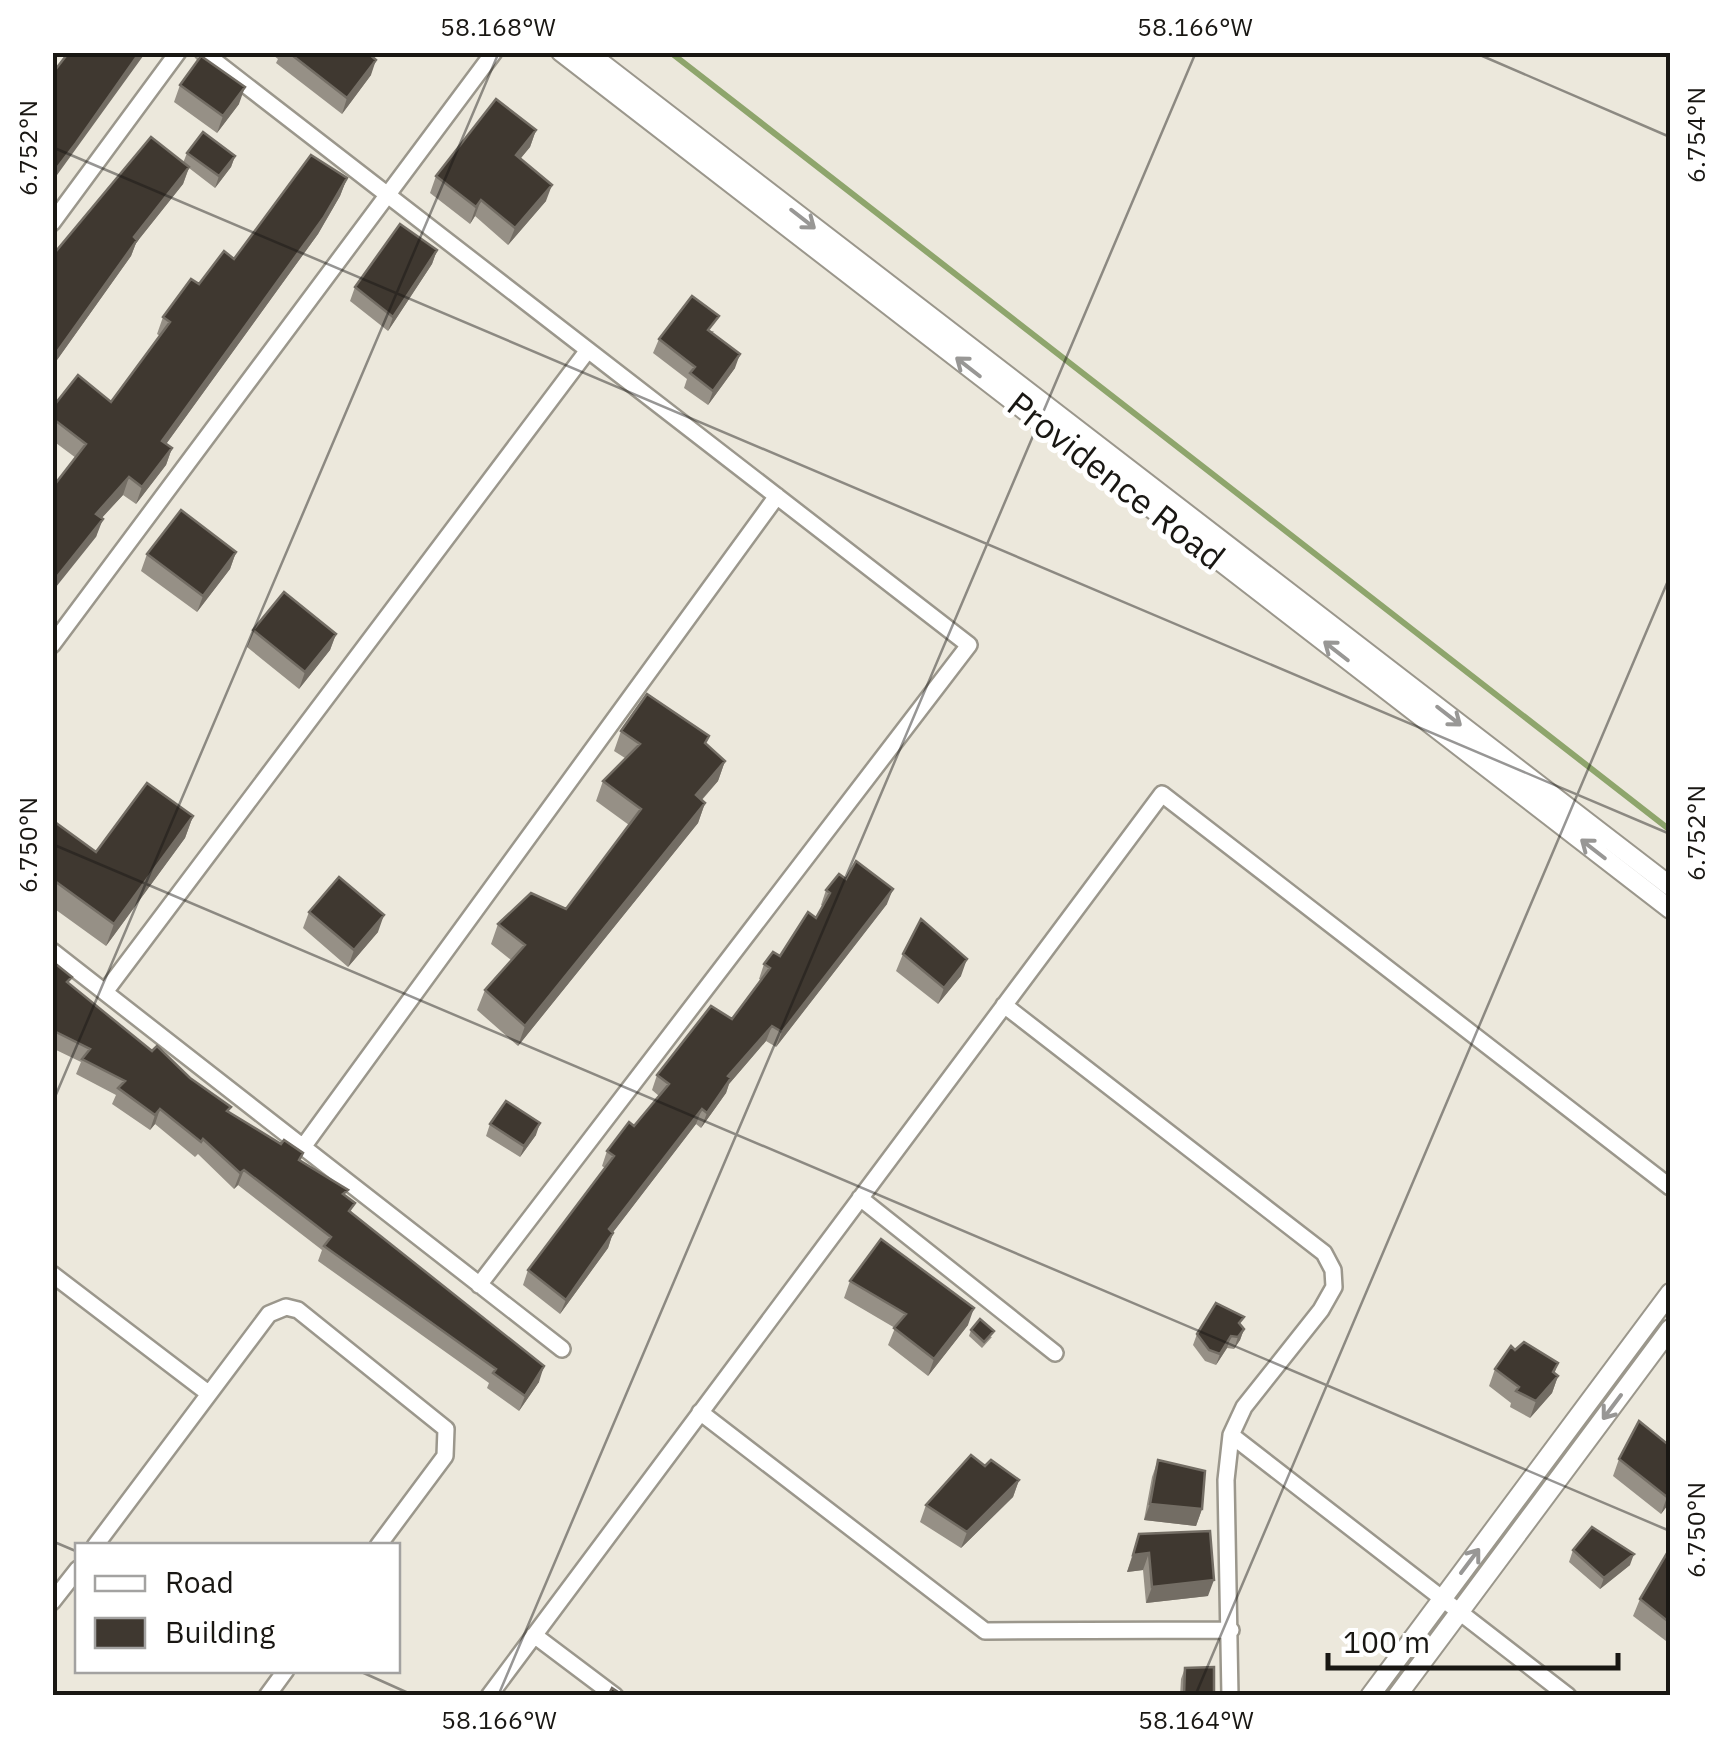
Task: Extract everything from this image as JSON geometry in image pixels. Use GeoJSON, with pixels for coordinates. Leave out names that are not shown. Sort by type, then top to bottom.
{"type":"FeatureCollection","features":[{"type":"Feature","properties":{"kind":"street"},"geometry":{"type":"LineString","coordinates":[[52,223],[178,52]]}},
{"type":"Feature","properties":{"kind":"street"},"geometry":{"type":"LineString","coordinates":[[203,52],[969,645],[479,1284]]}},
{"type":"Feature","properties":{"kind":"street"},"geometry":{"type":"LineString","coordinates":[[52,645],[494,52]]}},
{"type":"Feature","properties":{"kind":"street","name":"Providence Road"},"geometry":{"type":"LineString","coordinates":[[561,52],[1670,909]]}},
{"type":"Feature","properties":{"kind":"street","name":"Providence Road"},"geometry":{"type":"LineString","coordinates":[[587,52],[1670,886]]}},
{"type":"Feature","properties":{"kind":"street"},"geometry":{"type":"LineString","coordinates":[[105,992],[588,350]]}},
{"type":"Feature","properties":{"kind":"street"},"geometry":{"type":"LineString","coordinates":[[303,1147],[776,496]]}},
{"type":"Feature","properties":{"kind":"street"},"geometry":{"type":"LineString","coordinates":[[489,1696],[1162,794],[1670,1187]]}},
{"type":"Feature","properties":{"kind":"street"},"geometry":{"type":"LineString","coordinates":[[52,951],[562,1350]]}},
{"type":"Feature","properties":{"kind":"street"},"geometry":{"type":"LineString","coordinates":[[1004,1006],[1324,1253],[1334,1270],[1334,1286],[1321,1310],[1244,1407],[1231,1435],[1226,1480],[1230,1696]]}},
{"type":"Feature","properties":{"kind":"street"},"geometry":{"type":"LineString","coordinates":[[860,1198],[1055,1353]]}},
{"type":"Feature","properties":{"kind":"street"},"geometry":{"type":"LineString","coordinates":[[52,1274],[208,1393]]}},
{"type":"Feature","properties":{"kind":"street"},"geometry":{"type":"LineString","coordinates":[[1370,1696],[1670,1293]]}},
{"type":"Feature","properties":{"kind":"street"},"geometry":{"type":"LineString","coordinates":[[97,1543],[269,1314],[286,1307],[298,1310],[436,1420],[448,1438],[444,1456],[380,1543]]}},
{"type":"Feature","properties":{"kind":"street"},"geometry":{"type":"LineString","coordinates":[[1397,1696],[1670,1329]]}},
{"type":"Feature","properties":{"kind":"street"},"geometry":{"type":"LineString","coordinates":[[700,1412],[985,1631],[1231,1630]]}},
{"type":"Feature","properties":{"kind":"street"},"geometry":{"type":"LineString","coordinates":[[1231,1435],[1568,1696]]}},
{"type":"Feature","properties":{"kind":"street"},"geometry":{"type":"LineString","coordinates":[[52,1602],[75,1573]]}},
{"type":"Feature","properties":{"kind":"street"},"geometry":{"type":"LineString","coordinates":[[534,1635],[615,1696]]}},
{"type":"Feature","properties":{"kind":"street"},"geometry":{"type":"LineString","coordinates":[[267,1696],[284,1673]]}},
{"type":"Feature","properties":{"kind":"building"},"geometry":{"type":"Polygon","coordinates":[[[69,52],[140,52],[53,173],[52,74],[69,52]]]}},
{"type":"Feature","properties":{"kind":"building"},"geometry":{"type":"Polygon","coordinates":[[[288,52],[367,52],[376,60],[347,98],[288,52]]]}},
{"type":"Feature","properties":{"kind":"building"},"geometry":{"type":"Polygon","coordinates":[[[201,56],[245,87],[223,116],[180,85],[201,56]]]}},
{"type":"Feature","properties":{"kind":"building"},"geometry":{"type":"Polygon","coordinates":[[[496,99],[536,130],[516,155],[552,185],[515,228],[481,200],[476,207],[436,176],[496,99]]]}},
{"type":"Feature","properties":{"kind":"building"},"geometry":{"type":"Polygon","coordinates":[[[203,132],[235,156],[219,176],[187,153],[203,132]]]}},
{"type":"Feature","properties":{"kind":"building"},"geometry":{"type":"Polygon","coordinates":[[[151,137],[189,167],[134,237],[137,240],[54,356],[52,256],[151,137]]]}},
{"type":"Feature","properties":{"kind":"building"},"geometry":{"type":"Polygon","coordinates":[[[311,155],[347,178],[324,217],[162,441],[172,448],[142,487],[129,477],[96,514],[103,519],[52,583],[52,488],[86,444],[52,418],[52,408],[78,375],[111,402],[170,322],[163,317],[191,279],[199,284],[224,251],[234,259],[311,155]]]}},
{"type":"Feature","properties":{"kind":"building"},"geometry":{"type":"Polygon","coordinates":[[[400,224],[437,250],[393,317],[355,287],[400,224]]]}},
{"type":"Feature","properties":{"kind":"building"},"geometry":{"type":"Polygon","coordinates":[[[692,296],[719,316],[708,330],[740,354],[713,391],[690,373],[695,367],[659,339],[692,296]]]}},
{"type":"Feature","properties":{"kind":"building"},"geometry":{"type":"Polygon","coordinates":[[[181,510],[236,552],[203,596],[147,554],[181,510]]]}},
{"type":"Feature","properties":{"kind":"building"},"geometry":{"type":"Polygon","coordinates":[[[284,592],[336,634],[305,672],[253,630],[284,592]]]}},
{"type":"Feature","properties":{"kind":"building"},"geometry":{"type":"Polygon","coordinates":[[[647,694],[709,736],[705,743],[725,761],[696,795],[705,803],[525,1026],[485,990],[525,945],[498,924],[531,893],[566,909],[641,809],[603,781],[640,744],[621,731],[647,694]]]}},
{"type":"Feature","properties":{"kind":"building"},"geometry":{"type":"Polygon","coordinates":[[[147,783],[193,816],[114,924],[52,879],[52,820],[96,852],[147,783]]]}},
{"type":"Feature","properties":{"kind":"building"},"geometry":{"type":"Polygon","coordinates":[[[856,861],[893,889],[782,1032],[772,1026],[728,1076],[731,1078],[707,1113],[702,1109],[609,1229],[613,1233],[566,1300],[528,1270],[614,1156],[607,1151],[629,1122],[634,1126],[669,1084],[657,1075],[711,1006],[732,1019],[770,968],[764,964],[773,952],[780,956],[808,912],[816,918],[830,893],[826,890],[839,874],[846,879],[856,861]]]}},
{"type":"Feature","properties":{"kind":"building"},"geometry":{"type":"Polygon","coordinates":[[[339,877],[384,915],[354,950],[309,912],[339,877]]]}},
{"type":"Feature","properties":{"kind":"building"},"geometry":{"type":"Polygon","coordinates":[[[921,919],[967,959],[944,988],[903,954],[921,919]]]}},
{"type":"Feature","properties":{"kind":"building"},"geometry":{"type":"Polygon","coordinates":[[[52,961],[72,977],[67,982],[152,1051],[157,1046],[190,1078],[231,1107],[227,1111],[281,1144],[284,1140],[303,1153],[299,1160],[348,1190],[343,1194],[355,1203],[349,1211],[544,1366],[525,1396],[493,1373],[496,1369],[324,1246],[331,1237],[244,1170],[240,1173],[203,1139],[201,1142],[160,1109],[155,1115],[118,1088],[125,1081],[82,1059],[90,1049],[52,1030],[52,961]]]}},
{"type":"Feature","properties":{"kind":"building"},"geometry":{"type":"Polygon","coordinates":[[[506,1101],[540,1123],[524,1146],[490,1124],[506,1101]]]}},
{"type":"Feature","properties":{"kind":"building"},"geometry":{"type":"Polygon","coordinates":[[[881,1239],[974,1308],[934,1359],[894,1328],[906,1314],[850,1281],[881,1239]]]}},
{"type":"Feature","properties":{"kind":"building"},"geometry":{"type":"Polygon","coordinates":[[[1216,1303],[1244,1317],[1239,1323],[1244,1329],[1238,1337],[1231,1336],[1220,1354],[1209,1350],[1197,1334],[1216,1303]]]}},
{"type":"Feature","properties":{"kind":"building"},"geometry":{"type":"Polygon","coordinates":[[[980,1319],[994,1331],[984,1342],[971,1330],[980,1319]]]}},
{"type":"Feature","properties":{"kind":"building"},"geometry":{"type":"Polygon","coordinates":[[[1524,1342],[1558,1363],[1553,1372],[1558,1376],[1536,1401],[1516,1391],[1519,1387],[1495,1369],[1511,1346],[1515,1350],[1524,1342]]]}},
{"type":"Feature","properties":{"kind":"building"},"geometry":{"type":"Polygon","coordinates":[[[1639,1421],[1670,1446],[1667,1497],[1619,1459],[1639,1421]]]}},
{"type":"Feature","properties":{"kind":"building"},"geometry":{"type":"Polygon","coordinates":[[[971,1455],[985,1466],[991,1460],[1019,1480],[967,1532],[926,1505],[971,1455]]]}},
{"type":"Feature","properties":{"kind":"building"},"geometry":{"type":"Polygon","coordinates":[[[1158,1460],[1205,1471],[1202,1509],[1150,1504],[1158,1460]]]}},
{"type":"Feature","properties":{"kind":"building"},"geometry":{"type":"Polygon","coordinates":[[[1592,1527],[1634,1554],[1604,1578],[1573,1550],[1592,1527]]]}},
{"type":"Feature","properties":{"kind":"building"},"geometry":{"type":"Polygon","coordinates":[[[1210,1531],[1214,1580],[1152,1587],[1149,1553],[1133,1555],[1139,1534],[1210,1531]]]}},
{"type":"Feature","properties":{"kind":"building"},"geometry":{"type":"Polygon","coordinates":[[[1670,1548],[1670,1623],[1640,1599],[1670,1548]]]}},
{"type":"Feature","properties":{"kind":"building"},"geometry":{"type":"Polygon","coordinates":[[[1214,1667],[1214,1693],[1184,1696],[1185,1668],[1214,1667]]]}},
{"type":"Feature","properties":{"kind":"building"},"geometry":{"type":"Polygon","coordinates":[[[612,1688],[624,1696],[608,1696],[612,1688]]]}},
{"type":"Feature","properties":{"kind":"waterway"},"geometry":{"type":"LineString","coordinates":[[670,52],[1670,830]]}}]}
